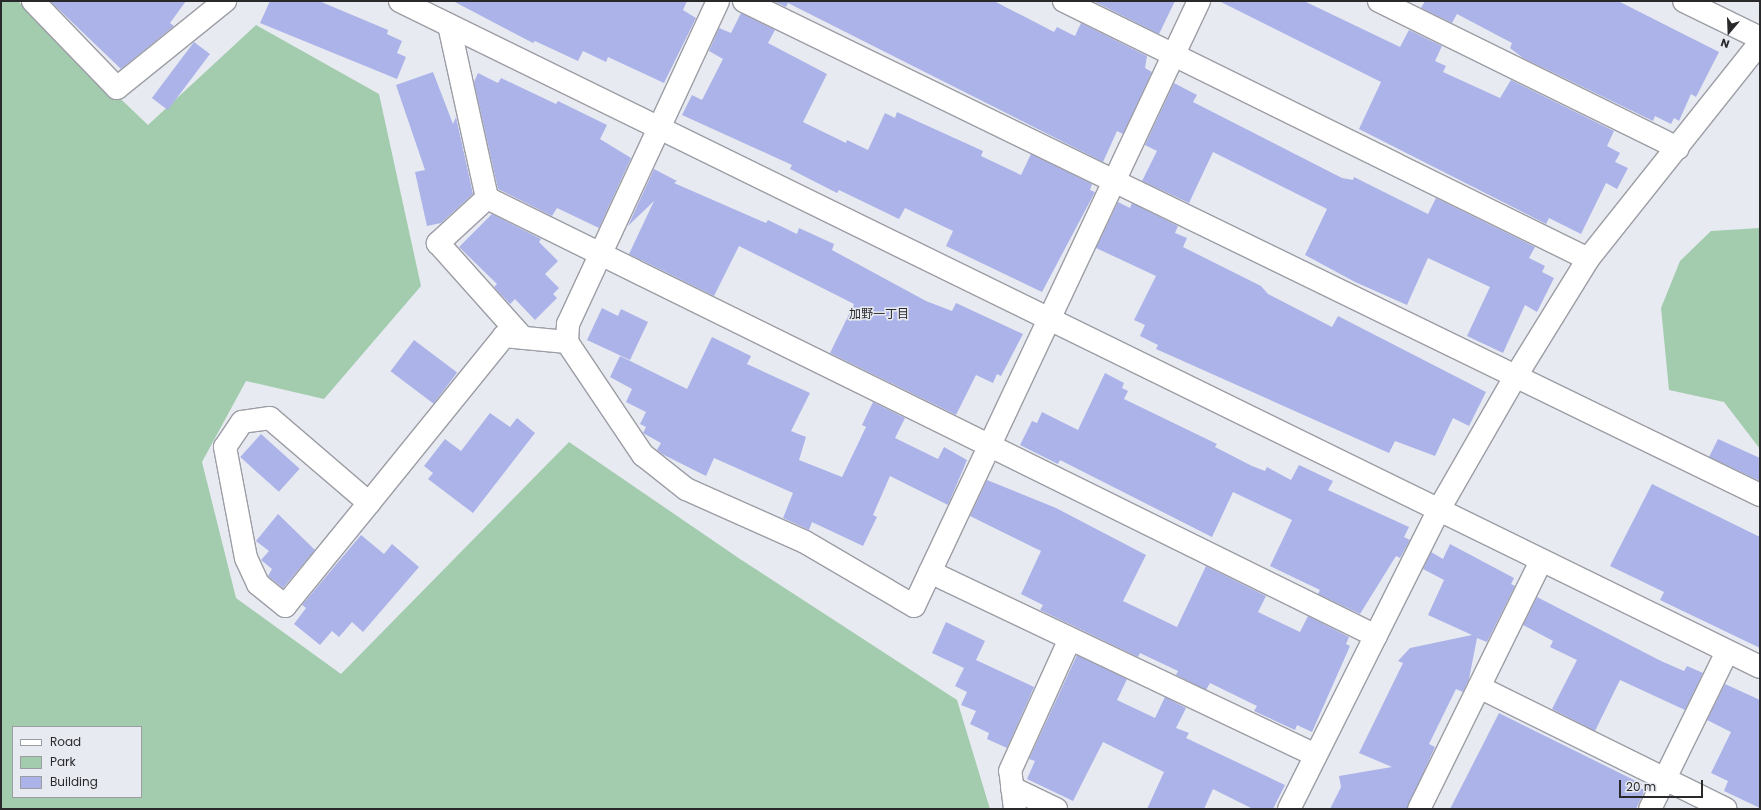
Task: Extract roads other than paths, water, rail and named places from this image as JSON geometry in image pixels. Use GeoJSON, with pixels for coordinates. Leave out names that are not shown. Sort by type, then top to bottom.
{"type":"FeatureCollection","features":[{"type":"Feature","properties":{"kind":"street"},"geometry":{"type":"LineString","coordinates":[[33,1],[117,88],[225,1]]}},
{"type":"Feature","properties":{"kind":"street"},"geometry":{"type":"LineString","coordinates":[[400,1],[426,7],[449,25],[1050,321],[1760,667]]}},
{"type":"Feature","properties":{"kind":"street"},"geometry":{"type":"LineString","coordinates":[[718,1],[568,324],[568,342],[643,455],[686,489],[805,542],[914,606],[989,446],[1050,321],[1199,1]]}},
{"type":"Feature","properties":{"kind":"street"},"geometry":{"type":"LineString","coordinates":[[744,1],[1514,379],[1760,496]]}},
{"type":"Feature","properties":{"kind":"street"},"geometry":{"type":"LineString","coordinates":[[1064,1],[1588,259]]}},
{"type":"Feature","properties":{"kind":"street"},"geometry":{"type":"LineString","coordinates":[[1379,1],[1678,148]]}},
{"type":"Feature","properties":{"kind":"street"},"geometry":{"type":"LineString","coordinates":[[1684,1],[1760,38]]}},
{"type":"Feature","properties":{"kind":"street"},"geometry":{"type":"LineString","coordinates":[[449,25],[486,198]]}},
{"type":"Feature","properties":{"kind":"street"},"geometry":{"type":"LineString","coordinates":[[1289,809],[1438,511],[1514,379],[1588,259],[1678,148],[1760,43]]}},
{"type":"Feature","properties":{"kind":"street"},"geometry":{"type":"LineString","coordinates":[[486,198],[1376,636]]}},
{"type":"Feature","properties":{"kind":"street"},"geometry":{"type":"LineString","coordinates":[[486,198],[438,243],[523,338]]}},
{"type":"Feature","properties":{"kind":"street"},"geometry":{"type":"LineString","coordinates":[[369,503],[270,418],[242,422],[225,447],[246,558],[258,584],[285,606],[369,503],[504,336],[568,342]]}},
{"type":"Feature","properties":{"kind":"street"},"geometry":{"type":"LineString","coordinates":[[1422,808],[1541,561]]}},
{"type":"Feature","properties":{"kind":"street"},"geometry":{"type":"LineString","coordinates":[[930,572],[1315,755]]}},
{"type":"Feature","properties":{"kind":"street"},"geometry":{"type":"LineString","coordinates":[[1015,809],[1010,771],[1070,639]]}},
{"type":"Feature","properties":{"kind":"street"},"geometry":{"type":"LineString","coordinates":[[1650,809],[1727,652]]}},
{"type":"Feature","properties":{"kind":"street"},"geometry":{"type":"LineString","coordinates":[[1479,687],[1726,809]]}},
{"type":"Feature","properties":{"kind":"street"},"geometry":{"type":"LineString","coordinates":[[1012,788],[1056,809]]}},
{"type":"Feature","properties":{"kind":"district","name":"加野一丁目"},"geometry":{"type":"Point","coordinates":[879,314]}}]}
